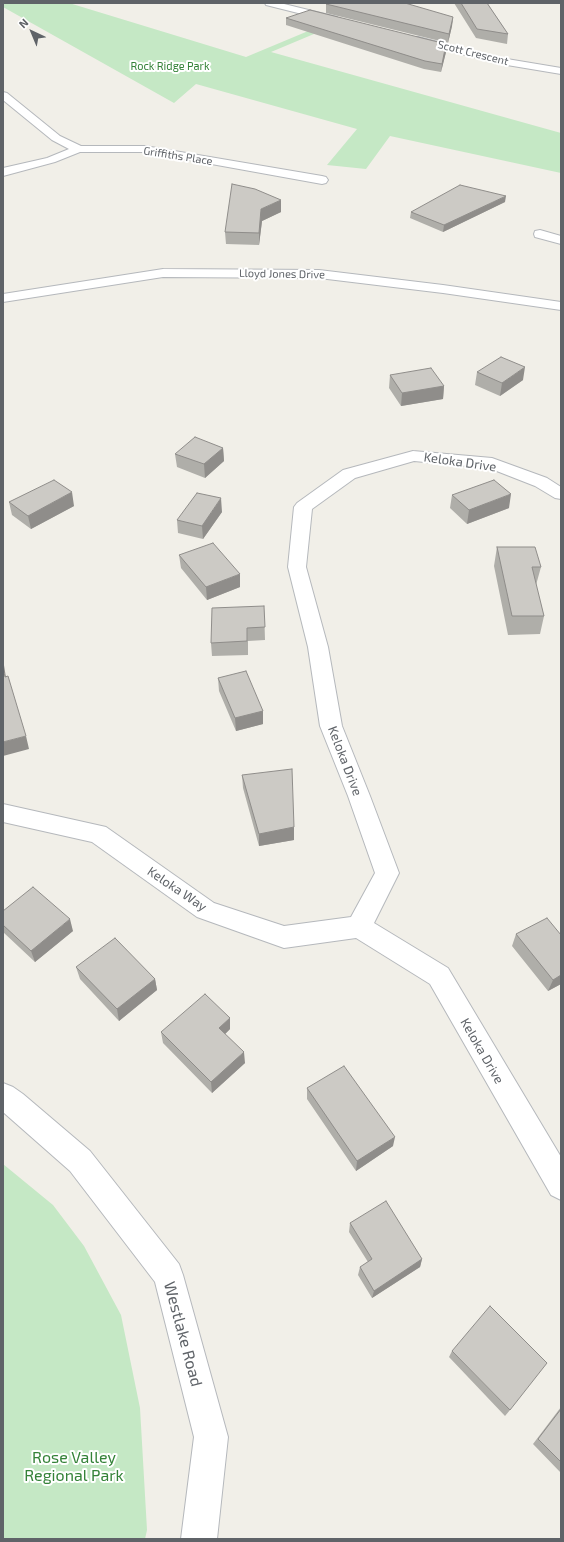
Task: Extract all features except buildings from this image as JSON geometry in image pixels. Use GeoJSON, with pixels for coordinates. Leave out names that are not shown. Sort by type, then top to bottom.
{"type":"FeatureCollection","features":[{"type":"Feature","properties":{"kind":"street"},"geometry":{"type":"LineString","coordinates":[[275,4],[347,22]]}},
{"type":"Feature","properties":{"kind":"street","name":"Scott Crescent"},"geometry":{"type":"LineString","coordinates":[[410,38],[501,61],[561,71]]}},
{"type":"Feature","properties":{"kind":"street","name":"Griffiths Place"},"geometry":{"type":"LineString","coordinates":[[3,95],[56,138],[79,149],[145,149],[322,180]]}},
{"type":"Feature","properties":{"kind":"street"},"geometry":{"type":"LineString","coordinates":[[3,172],[50,160],[79,149]]}},
{"type":"Feature","properties":{"kind":"street"},"geometry":{"type":"LineString","coordinates":[[540,234],[561,240]]}},
{"type":"Feature","properties":{"kind":"street","name":"Lloyd Jones Drive"},"geometry":{"type":"LineString","coordinates":[[3,298],[163,273],[318,274],[443,289],[561,306]]}},
{"type":"Feature","properties":{"kind":"street","name":"Keloka Drive"},"geometry":{"type":"LineString","coordinates":[[561,494],[541,482],[492,463],[414,456],[349,474],[303,507],[297,568],[318,647],[330,726],[359,796],[387,873],[359,926],[439,976],[561,1185]]}},
{"type":"Feature","properties":{"kind":"street","name":"Keloka Way"},"geometry":{"type":"LineString","coordinates":[[3,813],[98,834],[206,910],[284,937],[359,926]]}},
{"type":"Feature","properties":{"kind":"street","name":"Westlake Road"},"geometry":{"type":"LineString","coordinates":[[3,1096],[80,1160],[168,1275],[211,1437],[199,1539]]}},
{"type":"Feature","properties":{"kind":"green space","name":"Rock Ridge Park"},"geometry":{"type":"Polygon","coordinates":[[[3,3],[69,3],[246,57],[325,24],[333,26],[271,52],[561,133],[561,173],[390,136],[366,169],[327,165],[357,129],[196,84],[174,103],[3,7],[3,3]]]}},
{"type":"Feature","properties":{"kind":"green space","name":"Rose Valley Regional Park"},"geometry":{"type":"Polygon","coordinates":[[[3,1164],[53,1205],[84,1246],[121,1315],[140,1408],[147,1530],[145,1539],[3,1539],[3,1164]]]}}]}
